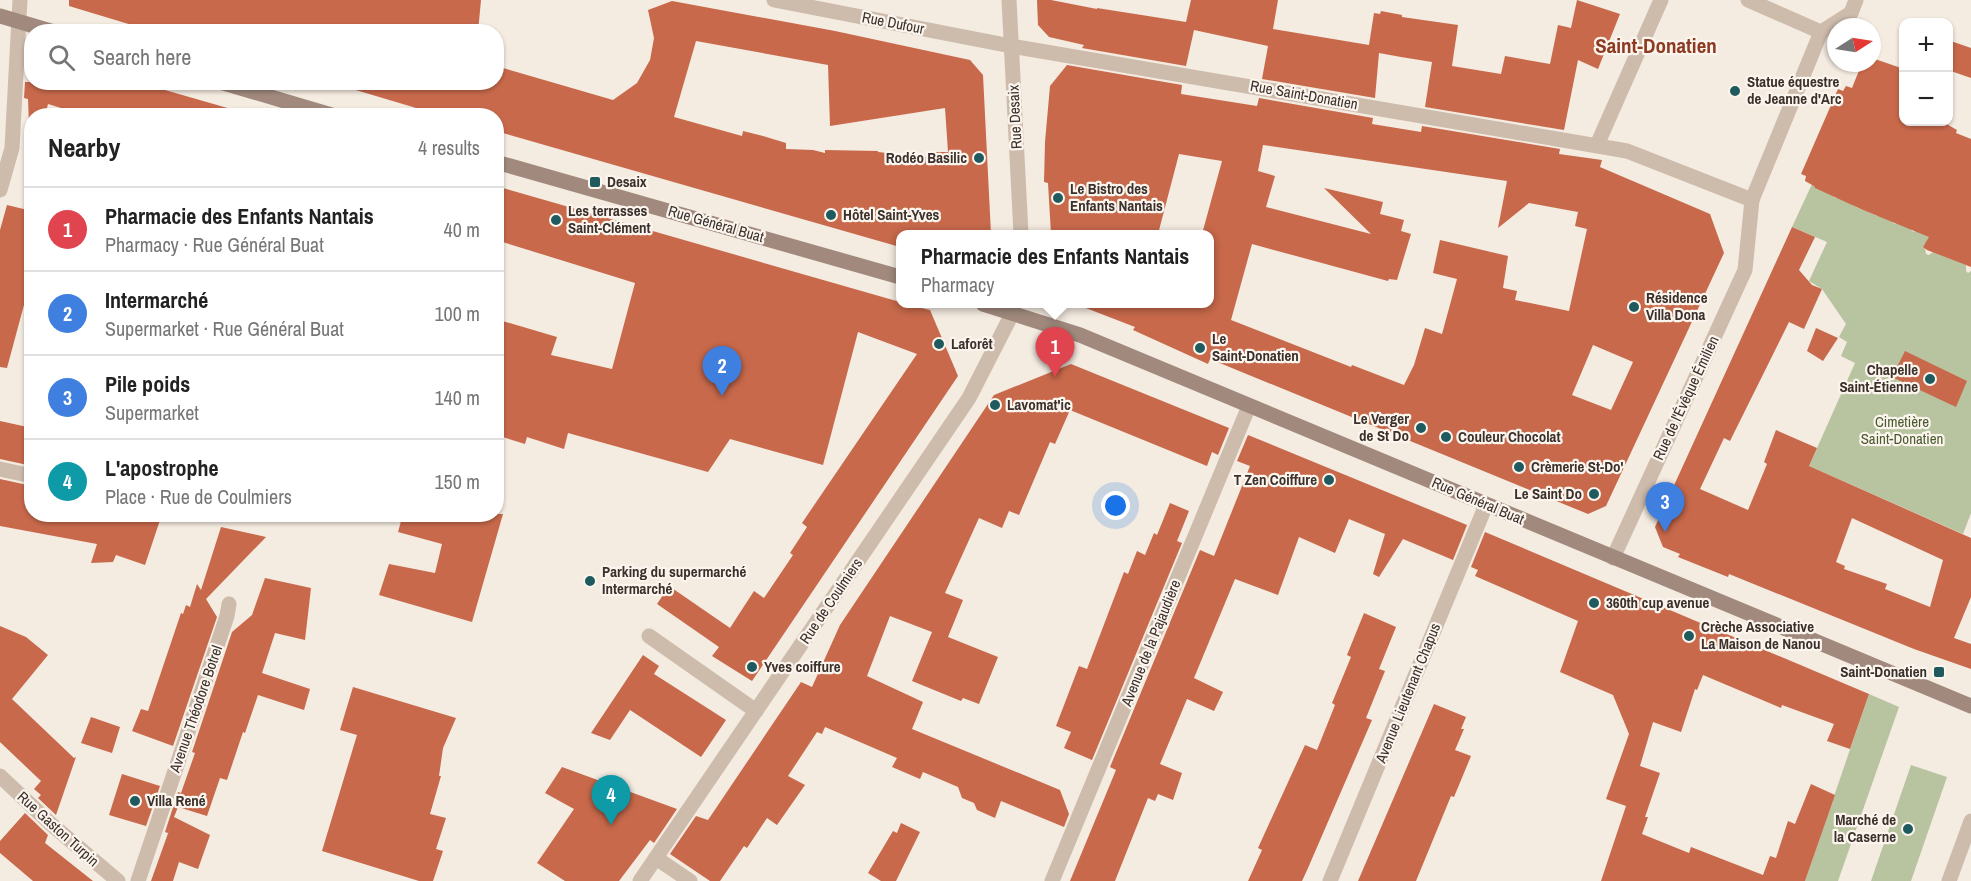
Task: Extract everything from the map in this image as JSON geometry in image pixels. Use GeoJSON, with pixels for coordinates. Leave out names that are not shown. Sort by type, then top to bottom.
{"type":"FeatureCollection","features":[{"type":"Feature","properties":{"kind":"main road"},"geometry":{"type":"LineString","coordinates":[[0,16],[27,24]]}},
{"type":"Feature","properties":{"kind":"main road"},"geometry":{"type":"LineString","coordinates":[[247,90],[308,108]]}},
{"type":"Feature","properties":{"kind":"main road","name":"Rue Général Buat"},"geometry":{"type":"LineString","coordinates":[[504,164],[896,276]]}},
{"type":"Feature","properties":{"kind":"main road","name":"Rue Général Buat"},"geometry":{"type":"LineString","coordinates":[[1013,309],[1971,706]]}},
{"type":"Feature","properties":{"kind":"street"},"geometry":{"type":"LineString","coordinates":[[0,190],[12,148],[20,0]]}},
{"type":"Feature","properties":{"kind":"street","name":"Rue Dufour"},"geometry":{"type":"LineString","coordinates":[[774,0],[1011,46]]}},
{"type":"Feature","properties":{"kind":"street","name":"Rue Desaix"},"geometry":{"type":"LineString","coordinates":[[1009,0],[1021,230]]}},
{"type":"Feature","properties":{"kind":"street"},"geometry":{"type":"LineString","coordinates":[[1597,145],[1660,0]]}},
{"type":"Feature","properties":{"kind":"street"},"geometry":{"type":"LineString","coordinates":[[1748,0],[1821,32],[1851,13],[1856,0]]}},
{"type":"Feature","properties":{"kind":"street","name":"Rue de l'Évêque Émilien"},"geometry":{"type":"LineString","coordinates":[[1613,558],[1745,270],[1752,200],[1821,32]]}},
{"type":"Feature","properties":{"kind":"street","name":"Rue Saint-Donatien"},"geometry":{"type":"LineString","coordinates":[[1011,46],[1627,150],[1752,200]]}},
{"type":"Feature","properties":{"kind":"street","name":"Rue de Coulmiers"},"geometry":{"type":"LineString","coordinates":[[640,881],[969,398],[1013,309]]}},
{"type":"Feature","properties":{"kind":"street","name":"Avenue de la Pajaudière"},"geometry":{"type":"LineString","coordinates":[[1052,881],[1249,406]]}},
{"type":"Feature","properties":{"kind":"street"},"geometry":{"type":"LineString","coordinates":[[0,469],[24,474]]}},
{"type":"Feature","properties":{"kind":"street","name":"Avenue Lieutenant Chapus"},"geometry":{"type":"LineString","coordinates":[[1330,881],[1486,505]]}},
{"type":"Feature","properties":{"kind":"street","name":"Avenue Théodore Botrel"},"geometry":{"type":"LineString","coordinates":[[138,881],[227,616],[229,604]]}},
{"type":"Feature","properties":{"kind":"street"},"geometry":{"type":"LineString","coordinates":[[649,636],[756,711]]}},
{"type":"Feature","properties":{"kind":"street","name":"Rue Gaston Turpin"},"geometry":{"type":"LineString","coordinates":[[0,776],[51,824],[118,881]]}},
{"type":"Feature","properties":{"kind":"street"},"geometry":{"type":"LineString","coordinates":[[1950,881],[1971,822]]}},
{"type":"Feature","properties":{"kind":"street"},"geometry":{"type":"LineString","coordinates":[[656,858],[690,881]]}},
{"type":"Feature","properties":{"kind":"green space","name":"Cimetière Saint-Donatien"},"geometry":{"type":"Polygon","coordinates":[[[1813,182],[1815,188],[1834,194],[1836,198],[1838,195],[1854,202],[1853,205],[1856,207],[1877,216],[1878,213],[1892,219],[1895,224],[1897,221],[1912,227],[1911,230],[1914,232],[1916,230],[1934,236],[1931,243],[1923,246],[1926,254],[1933,252],[1966,265],[1968,273],[1971,271],[1971,513],[1963,534],[1809,466],[1855,363],[1841,356],[1847,342],[1839,337],[1846,324],[1822,289],[1809,281],[1827,242],[1792,227],[1813,182]]]}},
{"type":"Feature","properties":{"kind":"green space"},"geometry":{"type":"Polygon","coordinates":[[[1869,694],[1899,707],[1838,881],[1805,881],[1869,694]]]}},
{"type":"Feature","properties":{"kind":"green space"},"geometry":{"type":"Polygon","coordinates":[[[1911,765],[1947,777],[1911,881],[1871,881],[1911,765]]]}},
{"type":"Feature","properties":{"kind":"building"},"geometry":{"type":"Polygon","coordinates":[[[69,0],[481,0],[479,24],[129,24],[69,6],[69,0]]]}},
{"type":"Feature","properties":{"kind":"building"},"geometry":{"type":"Polygon","coordinates":[[[1037,0],[1051,0],[1186,22],[1191,0],[1278,0],[1273,29],[1369,45],[1374,13],[1380,14],[1381,11],[1402,15],[1402,17],[1458,25],[1452,66],[1501,74],[1505,56],[1550,64],[1558,25],[1571,28],[1577,0],[1620,14],[1598,69],[1578,60],[1564,130],[1425,107],[1432,62],[1379,53],[1375,98],[1262,79],[1268,46],[1194,30],[1186,66],[1082,48],[1084,45],[1049,37],[1038,25],[1037,0]]]}},
{"type":"Feature","properties":{"kind":"building"},"geometry":{"type":"Polygon","coordinates":[[[672,1],[835,31],[970,60],[983,75],[991,230],[896,230],[896,246],[504,133],[504,108],[416,108],[356,90],[504,90],[504,68],[613,100],[637,83],[650,60],[654,38],[648,10],[672,1]],[[696,41],[674,117],[742,136],[743,131],[763,136],[786,143],[786,149],[825,153],[825,150],[878,151],[936,158],[936,152],[948,152],[945,108],[830,126],[828,65],[696,41]]]}},
{"type":"Feature","properties":{"kind":"building"},"geometry":{"type":"Polygon","coordinates":[[[1953,42],[1971,48],[1971,78],[1953,72],[1953,42]]]}},
{"type":"Feature","properties":{"kind":"building"},"geometry":{"type":"Polygon","coordinates":[[[1881,61],[1899,67],[1899,126],[1950,126],[1957,130],[1956,133],[1971,139],[1971,267],[1927,250],[1923,247],[1929,237],[1863,210],[1805,181],[1806,176],[1801,174],[1838,89],[1843,91],[1846,86],[1852,88],[1858,72],[1881,72],[1881,61]]]}},
{"type":"Feature","properties":{"kind":"building"},"geometry":{"type":"Polygon","coordinates":[[[1067,65],[1182,85],[1181,94],[1257,106],[1259,98],[1373,118],[1372,124],[1421,132],[1422,126],[1560,149],[1559,154],[1602,160],[1600,167],[1710,214],[1724,253],[1606,506],[1588,514],[1210,359],[1208,364],[1133,330],[1135,327],[1086,308],[1214,308],[1214,230],[1203,230],[1222,161],[1179,154],[1159,230],[1051,230],[1048,183],[1044,182],[1050,86],[1067,65]],[[1263,145],[1258,171],[1275,176],[1266,207],[1371,234],[1324,188],[1383,202],[1380,214],[1404,220],[1401,231],[1411,234],[1397,280],[1389,279],[1388,281],[1252,244],[1231,320],[1404,385],[1414,365],[1425,328],[1442,334],[1457,279],[1433,273],[1440,240],[1508,256],[1503,288],[1517,291],[1515,300],[1569,311],[1587,229],[1575,226],[1578,212],[1529,203],[1498,228],[1507,181],[1263,145]],[[1593,345],[1572,395],[1611,410],[1633,362],[1593,345]]]}},
{"type":"Feature","properties":{"kind":"building"},"geometry":{"type":"Polygon","coordinates":[[[24,90],[165,90],[228,108],[61,108],[48,104],[47,108],[28,108],[28,99],[24,98],[24,90]]]}},
{"type":"Feature","properties":{"kind":"building"},"geometry":{"type":"Polygon","coordinates":[[[504,188],[896,301],[896,308],[930,310],[958,376],[752,681],[712,656],[719,647],[657,604],[669,586],[730,628],[754,591],[764,598],[793,555],[790,553],[807,527],[802,523],[917,354],[858,332],[823,465],[730,439],[708,472],[568,433],[564,449],[527,437],[525,444],[504,437],[504,321],[557,337],[551,355],[612,369],[635,283],[504,242],[504,188]]]}},
{"type":"Feature","properties":{"kind":"building"},"geometry":{"type":"Polygon","coordinates":[[[7,205],[24,209],[24,305],[7,368],[0,367],[0,230],[7,205]]]}},
{"type":"Feature","properties":{"kind":"building"},"geometry":{"type":"Polygon","coordinates":[[[1792,227],[1815,237],[1799,270],[1812,285],[1822,289],[1804,329],[1789,322],[1730,441],[1724,438],[1700,489],[1748,510],[1767,464],[1764,462],[1776,430],[1817,448],[1809,466],[1971,538],[1971,597],[1954,638],[1971,644],[1971,669],[1914,649],[1729,574],[1728,577],[1678,557],[1680,554],[1663,547],[1655,527],[1792,227]],[[1852,518],[1836,562],[1845,566],[1844,569],[1887,584],[1885,589],[1930,607],[1943,560],[1852,518]]]}},
{"type":"Feature","properties":{"kind":"building"},"geometry":{"type":"Polygon","coordinates":[[[1816,328],[1838,338],[1823,361],[1807,351],[1816,328]]]}},
{"type":"Feature","properties":{"kind":"building","name":"Chapelle Saint-Étienne"},"geometry":{"type":"Polygon","coordinates":[[[1905,351],[1967,381],[1956,407],[1892,377],[1905,351]]]}},
{"type":"Feature","properties":{"kind":"building"},"geometry":{"type":"Polygon","coordinates":[[[1071,364],[1229,428],[1218,455],[1212,452],[1207,466],[1070,410],[1055,444],[1050,442],[1019,515],[1009,511],[1002,528],[979,518],[945,593],[963,600],[948,637],[998,657],[979,704],[963,698],[961,701],[912,681],[932,632],[890,616],[867,676],[923,702],[912,729],[1060,790],[1069,814],[1064,827],[1001,801],[995,818],[977,810],[974,803],[962,798],[958,787],[923,772],[920,779],[892,767],[897,758],[825,727],[822,734],[817,732],[788,776],[805,785],[777,825],[767,818],[747,848],[744,846],[720,881],[710,881],[670,854],[696,816],[708,820],[801,682],[812,687],[840,625],[994,395],[1071,364]]]}},
{"type":"Feature","properties":{"kind":"building"},"geometry":{"type":"Polygon","coordinates":[[[0,421],[24,426],[24,464],[0,459],[0,421]]]}},
{"type":"Feature","properties":{"kind":"building"},"geometry":{"type":"Polygon","coordinates":[[[1248,435],[1467,525],[1453,560],[1403,539],[1379,577],[1373,574],[1385,534],[1349,519],[1335,553],[1299,537],[1278,595],[1235,579],[1194,678],[1223,692],[1214,711],[1187,699],[1160,764],[1182,773],[1173,800],[1158,794],[1155,801],[1148,798],[1115,881],[1070,881],[1116,770],[1110,767],[1200,550],[1214,556],[1250,466],[1237,461],[1248,435]]]}},
{"type":"Feature","properties":{"kind":"building"},"geometry":{"type":"Polygon","coordinates":[[[0,479],[24,484],[24,522],[159,522],[145,565],[116,555],[113,562],[91,563],[97,544],[0,526],[0,479]]]}},
{"type":"Feature","properties":{"kind":"building"},"geometry":{"type":"Polygon","coordinates":[[[1170,503],[1189,511],[1177,541],[1182,543],[1092,760],[1064,748],[1071,732],[1056,726],[1079,666],[1087,669],[1124,572],[1128,574],[1137,551],[1145,555],[1154,533],[1157,535],[1170,503]]]}},
{"type":"Feature","properties":{"kind":"building"},"geometry":{"type":"Polygon","coordinates":[[[401,522],[501,522],[472,622],[379,595],[389,564],[435,573],[442,544],[398,532],[401,522]]]}},
{"type":"Feature","properties":{"kind":"building"},"geometry":{"type":"Polygon","coordinates":[[[221,527],[266,537],[206,599],[217,617],[173,746],[132,731],[141,709],[148,711],[181,613],[183,614],[186,605],[190,607],[197,584],[201,590],[221,527]]]}},
{"type":"Feature","properties":{"kind":"building"},"geometry":{"type":"Polygon","coordinates":[[[1485,532],[1869,694],[1850,749],[1827,741],[1834,724],[1782,705],[1781,708],[1703,675],[1697,690],[1695,689],[1681,732],[1653,722],[1640,766],[1660,773],[1645,817],[1648,817],[1642,834],[1689,853],[1691,847],[1763,875],[1770,856],[1776,858],[1788,821],[1795,824],[1811,784],[1835,795],[1805,881],[1601,881],[1626,806],[1606,799],[1629,734],[1613,695],[1560,672],[1578,621],[1475,576],[1478,570],[1471,567],[1485,532]]]}},
{"type":"Feature","properties":{"kind":"building"},"geometry":{"type":"Polygon","coordinates":[[[265,578],[311,588],[305,640],[275,633],[262,673],[310,689],[304,710],[258,695],[227,780],[220,778],[207,816],[178,807],[174,817],[210,835],[198,869],[179,862],[173,881],[151,881],[171,825],[168,833],[165,832],[178,792],[181,793],[195,753],[192,752],[232,632],[252,615],[265,578]]]}},
{"type":"Feature","properties":{"kind":"building"},"geometry":{"type":"Polygon","coordinates":[[[1364,613],[1396,627],[1379,669],[1385,671],[1366,718],[1372,720],[1308,868],[1302,881],[1248,881],[1262,850],[1258,848],[1305,745],[1317,750],[1335,705],[1332,703],[1351,657],[1347,655],[1364,613]]]}},
{"type":"Feature","properties":{"kind":"building"},"geometry":{"type":"Polygon","coordinates":[[[0,626],[26,637],[48,655],[12,699],[74,758],[76,757],[56,815],[38,798],[41,795],[34,789],[41,781],[0,742],[0,626]]]}},
{"type":"Feature","properties":{"kind":"building"},"geometry":{"type":"Polygon","coordinates":[[[643,655],[659,666],[654,674],[726,720],[701,757],[630,710],[610,740],[591,733],[643,655]]]}},
{"type":"Feature","properties":{"kind":"building"},"geometry":{"type":"Polygon","coordinates":[[[353,687],[456,718],[443,748],[439,776],[441,776],[430,814],[446,818],[436,849],[443,851],[433,881],[419,881],[322,851],[357,735],[340,730],[353,687]]]}},
{"type":"Feature","properties":{"kind":"building"},"geometry":{"type":"Polygon","coordinates":[[[1434,704],[1466,717],[1461,729],[1464,729],[1455,750],[1471,756],[1454,797],[1451,796],[1416,881],[1358,881],[1434,704]]]}},
{"type":"Feature","properties":{"kind":"building"},"geometry":{"type":"Polygon","coordinates":[[[91,717],[120,727],[112,753],[81,743],[91,717]]]}},
{"type":"Feature","properties":{"kind":"building"},"geometry":{"type":"Polygon","coordinates":[[[562,767],[677,809],[654,843],[650,840],[619,881],[565,881],[537,863],[574,809],[545,793],[562,767]]]}},
{"type":"Feature","properties":{"kind":"building","name":"Villa René"},"geometry":{"type":"Polygon","coordinates":[[[122,774],[160,786],[146,826],[109,815],[122,774]]]}},
{"type":"Feature","properties":{"kind":"building"},"geometry":{"type":"Polygon","coordinates":[[[25,813],[48,835],[45,843],[93,881],[33,881],[0,853],[0,841],[25,813]]]}},
{"type":"Feature","properties":{"kind":"building"},"geometry":{"type":"Polygon","coordinates":[[[901,823],[920,832],[896,881],[881,881],[868,873],[893,831],[897,833],[901,823]]]}},
{"type":"Feature","properties":{"kind":"place","name":"Statue équestre de Jeanne d'Arc"},"geometry":{"type":"Point","coordinates":[1735,91]}},
{"type":"Feature","properties":{"kind":"place","name":"Rodéo Basilic"},"geometry":{"type":"Point","coordinates":[979,158]}},
{"type":"Feature","properties":{"kind":"place","name":"Desaix"},"geometry":{"type":"Point","coordinates":[595,182]}},
{"type":"Feature","properties":{"kind":"place","name":"Le Bistro des Enfants Nantais"},"geometry":{"type":"Point","coordinates":[1058,198]}},
{"type":"Feature","properties":{"kind":"place","name":"Hôtel Saint-Yves"},"geometry":{"type":"Point","coordinates":[831,215]}},
{"type":"Feature","properties":{"kind":"place","name":"Les terrasses Saint-Clément"},"geometry":{"type":"Point","coordinates":[556,220]}},
{"type":"Feature","properties":{"kind":"place","name":"Résidence Villa Dona"},"geometry":{"type":"Point","coordinates":[1634,307]}},
{"type":"Feature","properties":{"kind":"place","name":"Laforêt"},"geometry":{"type":"Point","coordinates":[939,344]}},
{"type":"Feature","properties":{"kind":"place","name":"Le Saint-Donatien"},"geometry":{"type":"Point","coordinates":[1200,348]}},
{"type":"Feature","properties":{"kind":"place","name":"Pharmacie des Enfants Nantais"},"geometry":{"type":"Point","coordinates":[1055,377]}},
{"type":"Feature","properties":{"kind":"place","name":"Chapelle Saint-Étienne"},"geometry":{"type":"Point","coordinates":[1930,379]}},
{"type":"Feature","properties":{"kind":"place","name":"Intermarché"},"geometry":{"type":"Point","coordinates":[722,396]}},
{"type":"Feature","properties":{"kind":"place","name":"Lavomat'ic"},"geometry":{"type":"Point","coordinates":[995,405]}},
{"type":"Feature","properties":{"kind":"place","name":"Le Verger de St Do"},"geometry":{"type":"Point","coordinates":[1421,428]}},
{"type":"Feature","properties":{"kind":"place","name":"Couleur Chocolat"},"geometry":{"type":"Point","coordinates":[1446,437]}},
{"type":"Feature","properties":{"kind":"place","name":"Crèmerie St-Do'"},"geometry":{"type":"Point","coordinates":[1519,467]}},
{"type":"Feature","properties":{"kind":"place","name":"T Zen Coiffure"},"geometry":{"type":"Point","coordinates":[1329,480]}},
{"type":"Feature","properties":{"kind":"place","name":"Le Saint Do"},"geometry":{"type":"Point","coordinates":[1594,494]}},
{"type":"Feature","properties":{"kind":"place","name":"Pile poids"},"geometry":{"type":"Point","coordinates":[1665,532]}},
{"type":"Feature","properties":{"kind":"place","name":"Parking du supermarché Intermarché"},"geometry":{"type":"Point","coordinates":[590,581]}},
{"type":"Feature","properties":{"kind":"place","name":"360th cup avenue"},"geometry":{"type":"Point","coordinates":[1594,603]}},
{"type":"Feature","properties":{"kind":"place","name":"Crèche Associative La Maison de Nanou"},"geometry":{"type":"Point","coordinates":[1689,636]}},
{"type":"Feature","properties":{"kind":"place","name":"Yves coiffure"},"geometry":{"type":"Point","coordinates":[752,667]}},
{"type":"Feature","properties":{"kind":"place","name":"Saint-Donatien"},"geometry":{"type":"Point","coordinates":[1939,672]}},
{"type":"Feature","properties":{"kind":"place","name":"Villa René"},"geometry":{"type":"Point","coordinates":[135,801]}},
{"type":"Feature","properties":{"kind":"place","name":"L'apostrophe"},"geometry":{"type":"Point","coordinates":[611,825]}},
{"type":"Feature","properties":{"kind":"place","name":"Marché de la Caserne"},"geometry":{"type":"Point","coordinates":[1908,829]}},
{"type":"Feature","properties":{"kind":"district","name":"Saint-Donatien"},"geometry":{"type":"Point","coordinates":[1656,46]}}]}
